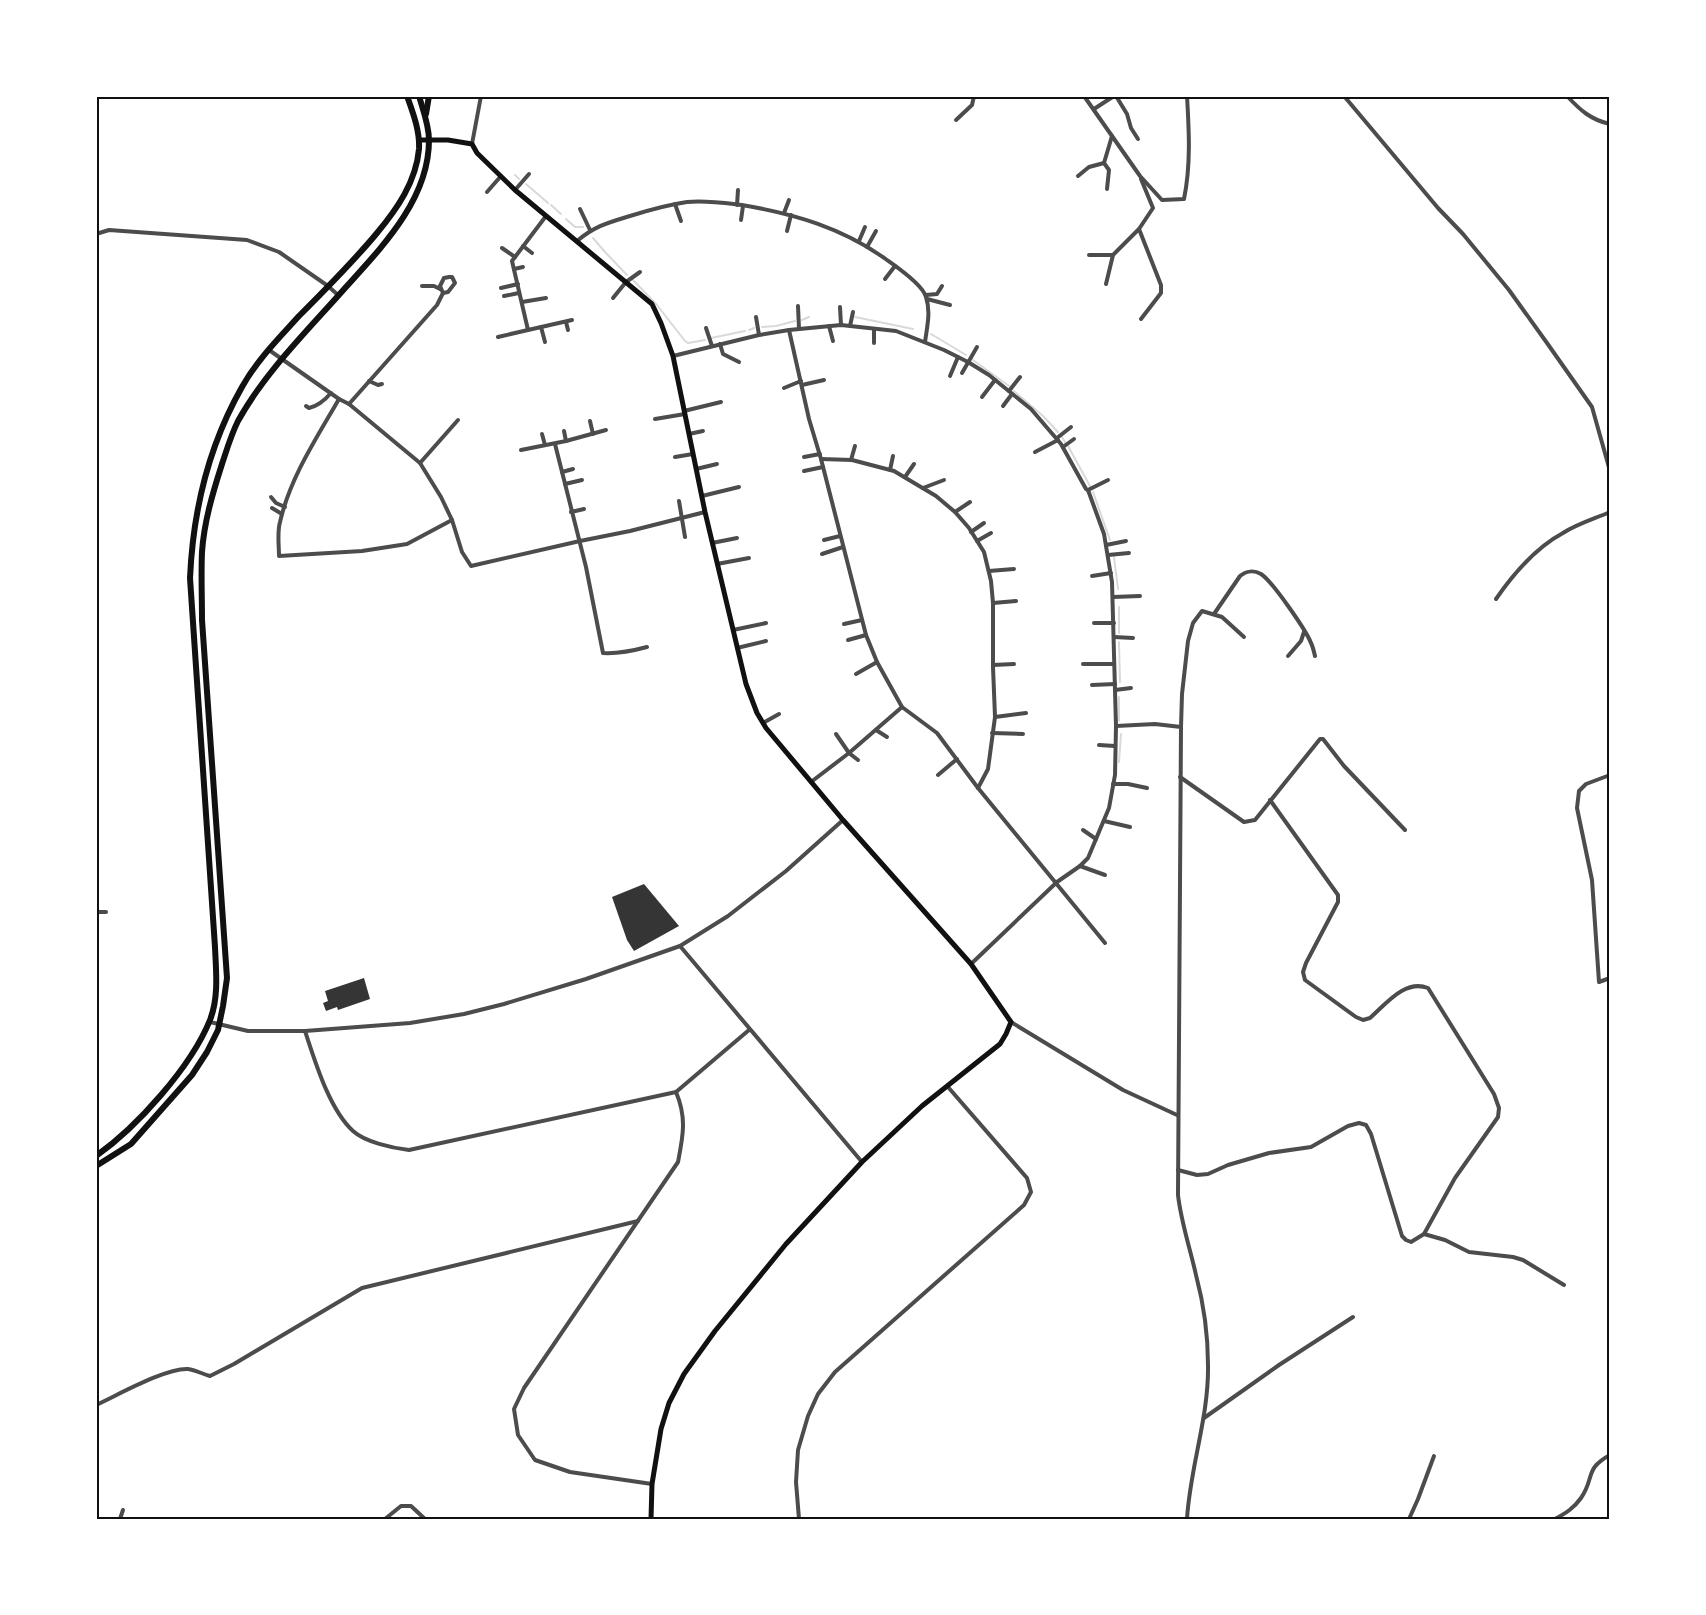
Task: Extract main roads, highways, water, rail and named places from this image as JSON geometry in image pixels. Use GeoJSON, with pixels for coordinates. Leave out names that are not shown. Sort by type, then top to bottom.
{"type":"FeatureCollection","features":[{"type":"Feature","properties":{"kind":"highway"},"geometry":{"type":"LineString","coordinates":[[96,1156],[126,1133],[164,1090],[200,1041],[214,1004],[216,980],[190,578],[191,547],[201,491],[217,438],[242,386],[260,360],[362,252],[393,213],[406,191],[416,166],[419,140],[415,116],[407,96]]}},
{"type":"Feature","properties":{"kind":"highway"},"geometry":{"type":"LineString","coordinates":[[96,1166],[131,1143],[192,1076],[207,1052],[219,1024],[227,978],[202,620],[202,550],[213,493],[230,440],[251,400],[282,360],[401,222],[414,198],[424,172],[429,140],[426,118],[419,96]]}},
{"type":"Feature","properties":{"kind":"highway"},"geometry":{"type":"LineString","coordinates":[[426,118],[429,96]]}},
{"type":"Feature","properties":{"kind":"main road"},"geometry":{"type":"LineString","coordinates":[[419,140],[448,140],[472,144],[477,153],[515,190],[652,304],[673,356],[712,543],[746,684],[757,713],[843,820],[970,964],[1011,1022],[1000,1044],[922,1106],[862,1162],[758,1276],[684,1374],[669,1402],[661,1429],[651,1484],[651,1519]]}},
{"type":"Feature","properties":{"kind":"waterway"},"geometry":{"type":"LineString","coordinates":[[515,175],[519,179]]}},
{"type":"Feature","properties":{"kind":"waterway"},"geometry":{"type":"LineString","coordinates":[[526,184],[548,203]]}},
{"type":"Feature","properties":{"kind":"waterway"},"geometry":{"type":"LineString","coordinates":[[551,205],[561,214]]}},
{"type":"Feature","properties":{"kind":"waterway"},"geometry":{"type":"LineString","coordinates":[[566,219],[575,227],[583,227]]}},
{"type":"Feature","properties":{"kind":"waterway"},"geometry":{"type":"LineString","coordinates":[[593,238],[627,275]]}},
{"type":"Feature","properties":{"kind":"waterway"},"geometry":{"type":"LineString","coordinates":[[633,280],[657,305],[685,341],[688,343],[705,340]]}},
{"type":"Feature","properties":{"kind":"waterway"},"geometry":{"type":"LineString","coordinates":[[802,320],[809,317]]}},
{"type":"Feature","properties":{"kind":"waterway"},"geometry":{"type":"LineString","coordinates":[[855,317],[913,329]]}},
{"type":"Feature","properties":{"kind":"waterway"},"geometry":{"type":"LineString","coordinates":[[762,327],[795,321]]}},
{"type":"Feature","properties":{"kind":"waterway"},"geometry":{"type":"LineString","coordinates":[[749,330],[754,328]]}},
{"type":"Feature","properties":{"kind":"waterway"},"geometry":{"type":"LineString","coordinates":[[711,338],[745,331]]}},
{"type":"Feature","properties":{"kind":"waterway"},"geometry":{"type":"LineString","coordinates":[[931,334],[966,355]]}},
{"type":"Feature","properties":{"kind":"waterway"},"geometry":{"type":"LineString","coordinates":[[973,360],[1009,386]]}},
{"type":"Feature","properties":{"kind":"waterway"},"geometry":{"type":"LineString","coordinates":[[1014,391],[1058,432]]}},
{"type":"Feature","properties":{"kind":"waterway"},"geometry":{"type":"LineString","coordinates":[[1062,437],[1065,442]]}},
{"type":"Feature","properties":{"kind":"waterway"},"geometry":{"type":"LineString","coordinates":[[1068,446],[1090,486]]}},
{"type":"Feature","properties":{"kind":"waterway"},"geometry":{"type":"LineString","coordinates":[[1093,492],[1110,540]]}},
{"type":"Feature","properties":{"kind":"waterway"},"geometry":{"type":"LineString","coordinates":[[1114,557],[1118,589]]}},
{"type":"Feature","properties":{"kind":"waterway"},"geometry":{"type":"LineString","coordinates":[[1119,607],[1119,633]]}},
{"type":"Feature","properties":{"kind":"waterway"},"geometry":{"type":"LineString","coordinates":[[1119,642],[1120,682]]}},
{"type":"Feature","properties":{"kind":"waterway"},"geometry":{"type":"LineString","coordinates":[[1119,697],[1119,721]]}},
{"type":"Feature","properties":{"kind":"waterway"},"geometry":{"type":"LineString","coordinates":[[1119,762],[1121,734]]}}]}
